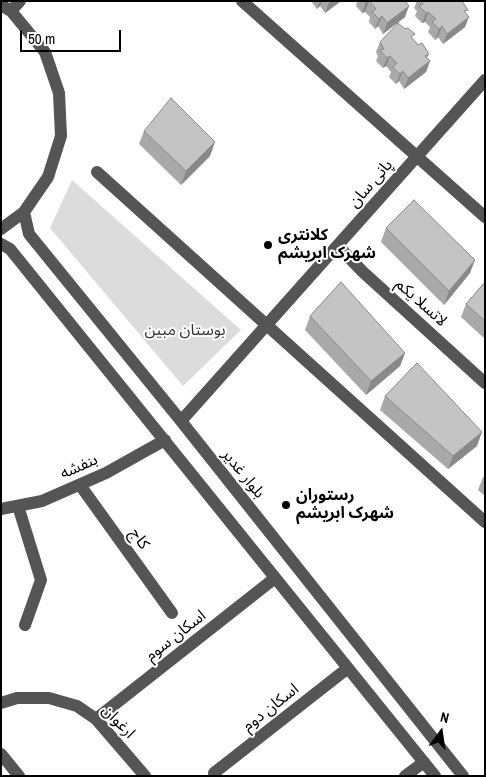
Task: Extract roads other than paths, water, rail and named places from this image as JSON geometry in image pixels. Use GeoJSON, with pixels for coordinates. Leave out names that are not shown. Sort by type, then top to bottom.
{"type":"FeatureCollection","features":[{"type":"Feature","properties":{"kind":"street"},"geometry":{"type":"LineString","coordinates":[[1,229],[24,212],[48,177],[61,136],[60,93],[45,52],[6,8],[20,1]]}},
{"type":"Feature","properties":{"kind":"street"},"geometry":{"type":"LineString","coordinates":[[242,1],[485,217]]}},
{"type":"Feature","properties":{"kind":"street","name":"پانی سان"},"geometry":{"type":"LineString","coordinates":[[181,422],[485,80]]}},
{"type":"Feature","properties":{"kind":"street"},"geometry":{"type":"LineString","coordinates":[[97,172],[485,522]]}},
{"type":"Feature","properties":{"kind":"street","name":"بلوار غدیر"},"geometry":{"type":"LineString","coordinates":[[24,212],[29,234],[463,776]]}},
{"type":"Feature","properties":{"kind":"street"},"geometry":{"type":"LineString","coordinates":[[1,244],[10,249],[435,776]]}},
{"type":"Feature","properties":{"kind":"street","name":"لاتسلا یکم"},"geometry":{"type":"LineString","coordinates":[[338,246],[362,272],[485,383]]}},
{"type":"Feature","properties":{"kind":"street","name":"بنفشه"},"geometry":{"type":"LineString","coordinates":[[1,509],[42,501],[106,474],[165,440]]}},
{"type":"Feature","properties":{"kind":"street","name":"کاج"},"geometry":{"type":"LineString","coordinates":[[80,485],[172,613]]}},
{"type":"Feature","properties":{"kind":"street"},"geometry":{"type":"LineString","coordinates":[[18,506],[40,580],[26,624]]}},
{"type":"Feature","properties":{"kind":"street","name":"اسکان سوم"},"geometry":{"type":"LineString","coordinates":[[96,719],[276,578]]}},
{"type":"Feature","properties":{"kind":"street","name":"اسکان دوم"},"geometry":{"type":"LineString","coordinates":[[214,773],[348,668]]}},
{"type":"Feature","properties":{"kind":"street","name":"ارغوان"},"geometry":{"type":"LineString","coordinates":[[1,703],[17,698],[49,698],[77,706],[96,719],[145,776]]}},
{"type":"Feature","properties":{"kind":"street"},"geometry":{"type":"LineString","coordinates":[[1,754],[19,776]]}},
{"type":"Feature","properties":{"kind":"street"},"geometry":{"type":"LineString","coordinates":[[405,776],[424,762]]}},
{"type":"Feature","properties":{"kind":"place","name":"کلانتری شهرک ابریشم"},"geometry":{"type":"Point","coordinates":[268,245]}},
{"type":"Feature","properties":{"kind":"place","name":"رستوران شهرک ابریشم"},"geometry":{"type":"Point","coordinates":[286,505]}},
{"type":"Feature","properties":{"kind":"park label","name":"بوستان مبین"},"geometry":{"type":"Point","coordinates":[185,331]}}]}
